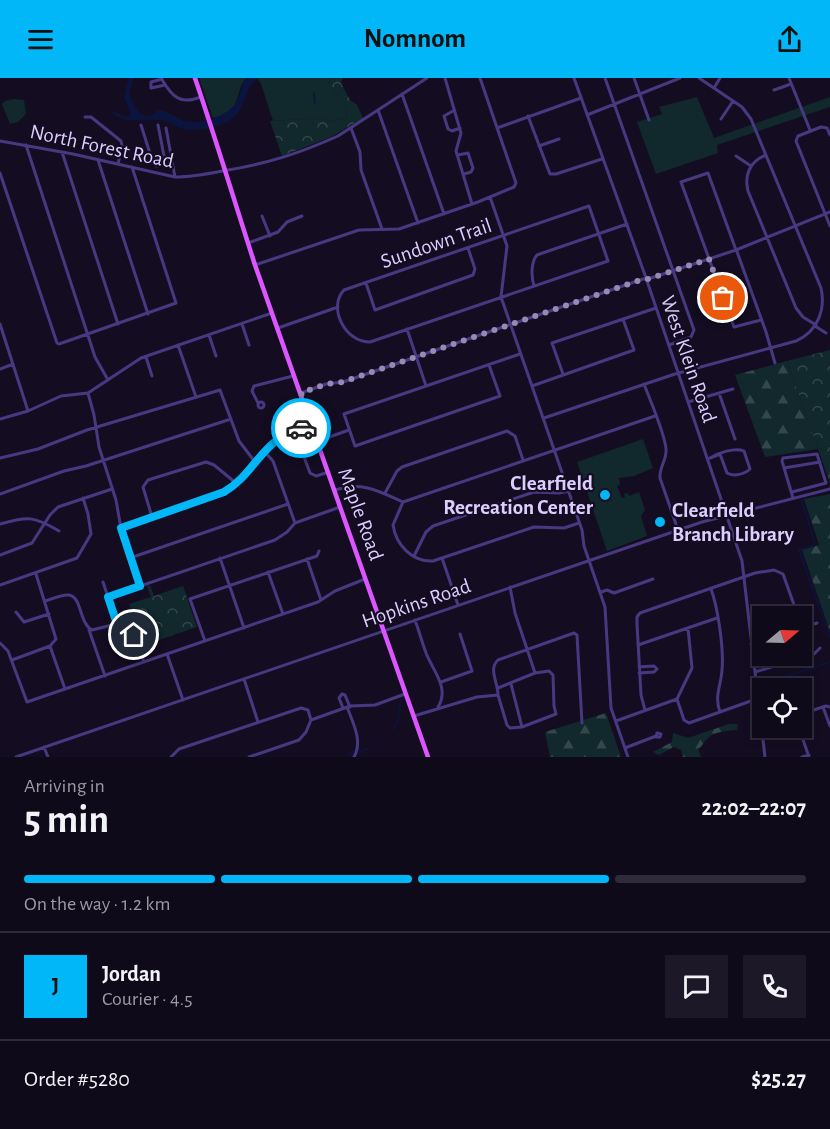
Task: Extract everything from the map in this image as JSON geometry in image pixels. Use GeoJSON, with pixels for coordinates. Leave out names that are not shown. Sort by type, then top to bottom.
{"type":"FeatureCollection","features":[{"type":"Feature","properties":{"kind":"main road","name":"Maple Road"},"geometry":{"type":"LineString","coordinates":[[195,78],[255,265],[367,578],[428,757]]}},
{"type":"Feature","properties":{"kind":"street"},"geometry":{"type":"LineString","coordinates":[[165,85],[151,88],[151,82],[161,78],[173,94],[182,100],[191,101],[201,97]]}},
{"type":"Feature","properties":{"kind":"street","name":"North Forest Road"},"geometry":{"type":"LineString","coordinates":[[0,141],[176,177],[226,170],[285,158],[338,136],[427,78]]}},
{"type":"Feature","properties":{"kind":"street"},"geometry":{"type":"LineString","coordinates":[[445,78],[460,129],[461,135],[456,148],[472,204]]}},
{"type":"Feature","properties":{"kind":"street"},"geometry":{"type":"LineString","coordinates":[[255,265],[359,230],[399,229],[512,188],[516,184],[514,177],[480,78]]}},
{"type":"Feature","properties":{"kind":"street","name":"West Klein Road"},"geometry":{"type":"LineString","coordinates":[[574,78],[709,459],[742,561],[752,644]]}},
{"type":"Feature","properties":{"kind":"street"},"geometry":{"type":"LineString","coordinates":[[604,78],[694,332],[691,337],[669,345]]}},
{"type":"Feature","properties":{"kind":"street"},"geometry":{"type":"LineString","coordinates":[[634,78],[649,120]]}},
{"type":"Feature","properties":{"kind":"street"},"geometry":{"type":"LineString","coordinates":[[587,115],[670,80],[680,78]]}},
{"type":"Feature","properties":{"kind":"street"},"geometry":{"type":"LineString","coordinates":[[544,418],[678,373],[800,340],[815,326],[822,308],[822,292],[749,115],[699,78]]}},
{"type":"Feature","properties":{"kind":"street"},"geometry":{"type":"LineString","coordinates":[[714,88],[720,78]]}},
{"type":"Feature","properties":{"kind":"street"},"geometry":{"type":"LineString","coordinates":[[789,78],[810,130]]}},
{"type":"Feature","properties":{"kind":"street"},"geometry":{"type":"LineString","coordinates":[[774,90],[791,84]]}},
{"type":"Feature","properties":{"kind":"street"},"geometry":{"type":"LineString","coordinates":[[402,94],[444,214]]}},
{"type":"Feature","properties":{"kind":"street"},"geometry":{"type":"LineString","coordinates":[[497,128],[581,98]]}},
{"type":"Feature","properties":{"kind":"street"},"geometry":{"type":"LineString","coordinates":[[721,119],[733,101]]}},
{"type":"Feature","properties":{"kind":"street"},"geometry":{"type":"LineString","coordinates":[[378,110],[418,223]]}},
{"type":"Feature","properties":{"kind":"street"},"geometry":{"type":"LineString","coordinates":[[453,110],[444,116],[448,129],[452,131],[460,129]]}},
{"type":"Feature","properties":{"kind":"street"},"geometry":{"type":"LineString","coordinates":[[528,116],[548,171],[552,174],[603,159]]}},
{"type":"Feature","properties":{"kind":"street"},"geometry":{"type":"LineString","coordinates":[[85,117],[91,117],[121,141],[118,164]]}},
{"type":"Feature","properties":{"kind":"street"},"geometry":{"type":"LineString","coordinates":[[141,125],[153,163],[160,165]]}},
{"type":"Feature","properties":{"kind":"street"},"geometry":{"type":"LineString","coordinates":[[158,125],[165,161],[160,165]]}},
{"type":"Feature","properties":{"kind":"street"},"geometry":{"type":"LineString","coordinates":[[830,135],[824,127],[810,130],[798,136],[796,141],[830,226]]}},
{"type":"Feature","properties":{"kind":"street"},"geometry":{"type":"LineString","coordinates":[[166,128],[176,177]]}},
{"type":"Feature","properties":{"kind":"street"},"geometry":{"type":"LineString","coordinates":[[351,128],[360,152],[361,170],[382,230]]}},
{"type":"Feature","properties":{"kind":"street"},"geometry":{"type":"LineString","coordinates":[[539,146],[559,139]]}},
{"type":"Feature","properties":{"kind":"street"},"geometry":{"type":"LineString","coordinates":[[26,145],[95,357],[108,380]]}},
{"type":"Feature","properties":{"kind":"street"},"geometry":{"type":"LineString","coordinates":[[163,150],[170,149]]}},
{"type":"Feature","properties":{"kind":"street"},"geometry":{"type":"LineString","coordinates":[[62,152],[118,324]]}},
{"type":"Feature","properties":{"kind":"street"},"geometry":{"type":"LineString","coordinates":[[458,155],[468,153],[473,168],[471,172],[464,174]]}},
{"type":"Feature","properties":{"kind":"street"},"geometry":{"type":"LineString","coordinates":[[766,155],[751,166],[747,176],[748,191],[796,308],[802,317],[826,333]]}},
{"type":"Feature","properties":{"kind":"street"},"geometry":{"type":"LineString","coordinates":[[736,156],[751,166]]}},
{"type":"Feature","properties":{"kind":"street"},"geometry":{"type":"LineString","coordinates":[[98,160],[148,314]]}},
{"type":"Feature","properties":{"kind":"street"},"geometry":{"type":"LineString","coordinates":[[160,165],[161,174]]}},
{"type":"Feature","properties":{"kind":"street"},"geometry":{"type":"LineString","coordinates":[[0,173],[59,344],[174,305],[177,300],[132,167]]}},
{"type":"Feature","properties":{"kind":"street"},"geometry":{"type":"LineString","coordinates":[[761,320],[734,327],[681,182],[708,173],[736,249],[771,348],[774,363]]}},
{"type":"Feature","properties":{"kind":"street"},"geometry":{"type":"LineString","coordinates":[[490,196],[504,235],[506,250],[501,297],[569,491],[605,607],[611,708],[627,757]]}},
{"type":"Feature","properties":{"kind":"street","name":"Sundown Trail"},"geometry":{"type":"LineString","coordinates":[[338,307],[338,298],[342,292],[589,206],[598,233]]}},
{"type":"Feature","properties":{"kind":"street"},"geometry":{"type":"LineString","coordinates":[[301,393],[326,384],[343,382],[674,271],[767,238],[830,212]]}},
{"type":"Feature","properties":{"kind":"street"},"geometry":{"type":"LineString","coordinates":[[262,216],[270,236]]}},
{"type":"Feature","properties":{"kind":"street"},"geometry":{"type":"LineString","coordinates":[[248,243],[270,236],[282,230],[287,222],[302,216]]}},
{"type":"Feature","properties":{"kind":"street"},"geometry":{"type":"LineString","coordinates":[[534,286],[532,276],[534,258],[537,255],[627,224]]}},
{"type":"Feature","properties":{"kind":"street"},"geometry":{"type":"LineString","coordinates":[[278,328],[338,307],[346,331],[361,342],[370,342],[608,261],[598,233]]}},
{"type":"Feature","properties":{"kind":"street"},"geometry":{"type":"LineString","coordinates":[[366,283],[375,310],[413,297],[472,276],[475,269],[468,248]]}},
{"type":"Feature","properties":{"kind":"street"},"geometry":{"type":"LineString","coordinates":[[563,374],[552,343],[656,308]]}},
{"type":"Feature","properties":{"kind":"street"},"geometry":{"type":"LineString","coordinates":[[0,419],[28,411],[61,396],[88,393],[137,360],[273,313]]}},
{"type":"Feature","properties":{"kind":"street"},"geometry":{"type":"LineString","coordinates":[[532,386],[634,350],[624,319]]}},
{"type":"Feature","properties":{"kind":"street"},"geometry":{"type":"LineString","coordinates":[[0,324],[2,339],[13,364],[28,411]]}},
{"type":"Feature","properties":{"kind":"street"},"geometry":{"type":"LineString","coordinates":[[242,324],[249,345]]}},
{"type":"Feature","properties":{"kind":"street"},"geometry":{"type":"LineString","coordinates":[[407,329],[426,386]]}},
{"type":"Feature","properties":{"kind":"street"},"geometry":{"type":"LineString","coordinates":[[209,335],[216,356]]}},
{"type":"Feature","properties":{"kind":"street"},"geometry":{"type":"LineString","coordinates":[[178,345],[196,397]]}},
{"type":"Feature","properties":{"kind":"street"},"geometry":{"type":"LineString","coordinates":[[489,365],[500,396],[355,446],[344,414],[520,354]]}},
{"type":"Feature","properties":{"kind":"street"},"geometry":{"type":"LineString","coordinates":[[146,357],[152,376]]}},
{"type":"Feature","properties":{"kind":"street"},"geometry":{"type":"LineString","coordinates":[[0,369],[13,364]]}},
{"type":"Feature","properties":{"kind":"street"},"geometry":{"type":"LineString","coordinates":[[258,403],[252,391],[254,387],[294,375]]}},
{"type":"Feature","properties":{"kind":"street"},"geometry":{"type":"LineString","coordinates":[[644,384],[666,447],[665,458],[659,472],[678,530]]}},
{"type":"Feature","properties":{"kind":"street"},"geometry":{"type":"LineString","coordinates":[[688,402],[733,389]]}},
{"type":"Feature","properties":{"kind":"street"},"geometry":{"type":"LineString","coordinates":[[0,458],[38,449],[96,428],[220,390],[241,445],[255,462]]}},
{"type":"Feature","properties":{"kind":"street"},"geometry":{"type":"LineString","coordinates":[[88,393],[121,528],[140,586]]}},
{"type":"Feature","properties":{"kind":"street"},"geometry":{"type":"LineString","coordinates":[[719,393],[735,439]]}},
{"type":"Feature","properties":{"kind":"street"},"geometry":{"type":"LineString","coordinates":[[579,523],[564,528],[534,527],[430,562],[414,556],[401,547],[393,529],[394,519],[403,502],[655,416]]}},
{"type":"Feature","properties":{"kind":"street"},"geometry":{"type":"LineString","coordinates":[[0,494],[64,471],[104,461],[231,419]]}},
{"type":"Feature","properties":{"kind":"street"},"geometry":{"type":"LineString","coordinates":[[121,528],[220,494],[236,483],[276,440],[294,430],[312,424]]}},
{"type":"Feature","properties":{"kind":"street"},"geometry":{"type":"LineString","coordinates":[[294,430],[310,473],[316,476],[329,472]]}},
{"type":"Feature","properties":{"kind":"street"},"geometry":{"type":"LineString","coordinates":[[318,441],[349,430]]}},
{"type":"Feature","properties":{"kind":"street"},"geometry":{"type":"LineString","coordinates":[[385,493],[397,471],[402,467],[507,431],[515,436],[524,460]]}},
{"type":"Feature","properties":{"kind":"street"},"geometry":{"type":"LineString","coordinates":[[709,459],[720,454],[740,449],[744,451],[750,469],[747,472],[731,475],[727,473],[720,454]]}},
{"type":"Feature","properties":{"kind":"street"},"geometry":{"type":"LineString","coordinates":[[264,451],[273,461],[295,523]]}},
{"type":"Feature","properties":{"kind":"street"},"geometry":{"type":"LineString","coordinates":[[792,492],[825,484],[820,462],[814,453],[783,458],[793,498]]}},
{"type":"Feature","properties":{"kind":"street"},"geometry":{"type":"LineString","coordinates":[[152,517],[143,490],[148,480],[206,462],[214,465],[236,483]]}},
{"type":"Feature","properties":{"kind":"street"},"geometry":{"type":"LineString","coordinates":[[784,468],[820,462]]}},
{"type":"Feature","properties":{"kind":"street"},"geometry":{"type":"LineString","coordinates":[[335,490],[360,485],[403,502]]}},
{"type":"Feature","properties":{"kind":"street"},"geometry":{"type":"LineString","coordinates":[[0,555],[30,545],[58,507],[112,489]]}},
{"type":"Feature","properties":{"kind":"street","name":"Hopkins Road"},"geometry":{"type":"LineString","coordinates":[[16,757],[678,530],[726,515],[830,489]]}},
{"type":"Feature","properties":{"kind":"street"},"geometry":{"type":"LineString","coordinates":[[414,556],[426,532],[433,526],[534,492],[569,491]]}},
{"type":"Feature","properties":{"kind":"street"},"geometry":{"type":"LineString","coordinates":[[0,585],[75,559],[90,539],[91,526],[83,498]]}},
{"type":"Feature","properties":{"kind":"street"},"geometry":{"type":"LineString","coordinates":[[130,558],[288,504]]}},
{"type":"Feature","properties":{"kind":"street"},"geometry":{"type":"LineString","coordinates":[[108,597],[275,540],[295,523],[341,507]]}},
{"type":"Feature","properties":{"kind":"street"},"geometry":{"type":"LineString","coordinates":[[0,524],[27,517],[45,523],[58,531]]}},
{"type":"Feature","properties":{"kind":"street"},"geometry":{"type":"LineString","coordinates":[[205,641],[190,599],[317,556],[319,551]]}},
{"type":"Feature","properties":{"kind":"street"},"geometry":{"type":"LineString","coordinates":[[220,558],[244,628]]}},
{"type":"Feature","properties":{"kind":"street"},"geometry":{"type":"LineString","coordinates":[[442,558],[458,605]]}},
{"type":"Feature","properties":{"kind":"street"},"geometry":{"type":"LineString","coordinates":[[307,559],[321,600]]}},
{"type":"Feature","properties":{"kind":"street"},"geometry":{"type":"LineString","coordinates":[[645,710],[639,673],[636,619],[639,614],[766,571],[781,572],[794,606]]}},
{"type":"Feature","properties":{"kind":"street"},"geometry":{"type":"LineString","coordinates":[[268,572],[283,614]]}},
{"type":"Feature","properties":{"kind":"street"},"geometry":{"type":"LineString","coordinates":[[12,660],[50,646],[56,636],[35,573]]}},
{"type":"Feature","properties":{"kind":"street"},"geometry":{"type":"LineString","coordinates":[[0,643],[7,649],[27,702],[283,614],[321,600],[335,591],[367,578]]}},
{"type":"Feature","properties":{"kind":"street"},"geometry":{"type":"LineString","coordinates":[[601,592],[607,590],[614,593],[653,579]]}},
{"type":"Feature","properties":{"kind":"street"},"geometry":{"type":"LineString","coordinates":[[103,582],[117,624]]}},
{"type":"Feature","properties":{"kind":"street"},"geometry":{"type":"LineString","coordinates":[[510,587],[515,613],[535,673]]}},
{"type":"Feature","properties":{"kind":"street"},"geometry":{"type":"LineString","coordinates":[[711,589],[722,664],[717,694],[720,712]]}},
{"type":"Feature","properties":{"kind":"street"},"geometry":{"type":"LineString","coordinates":[[45,601],[66,594],[77,601],[105,676]]}},
{"type":"Feature","properties":{"kind":"street"},"geometry":{"type":"LineString","coordinates":[[16,612],[24,622],[49,614]]}},
{"type":"Feature","properties":{"kind":"street"},"geometry":{"type":"LineString","coordinates":[[638,645],[717,618]]}},
{"type":"Feature","properties":{"kind":"street"},"geometry":{"type":"LineString","coordinates":[[415,620],[427,655],[441,682],[442,700],[437,708]]}},
{"type":"Feature","properties":{"kind":"street"},"geometry":{"type":"LineString","coordinates":[[88,628],[97,630],[126,622],[130,624],[144,662]]}},
{"type":"Feature","properties":{"kind":"street"},"geometry":{"type":"LineString","coordinates":[[812,624],[817,623]]}},
{"type":"Feature","properties":{"kind":"street"},"geometry":{"type":"LineString","coordinates":[[687,628],[692,668],[677,699],[684,720],[693,722],[752,701]]}},
{"type":"Feature","properties":{"kind":"street"},"geometry":{"type":"LineString","coordinates":[[441,682],[472,671],[460,633]]}},
{"type":"Feature","properties":{"kind":"street"},"geometry":{"type":"LineString","coordinates":[[498,688],[535,673],[549,671],[553,675],[556,714],[522,727],[510,728],[507,725],[492,670],[499,659],[574,633],[577,635],[582,723]]}},
{"type":"Feature","properties":{"kind":"street"},"geometry":{"type":"LineString","coordinates":[[50,646],[65,689]]}},
{"type":"Feature","properties":{"kind":"street"},"geometry":{"type":"LineString","coordinates":[[755,672],[814,654],[820,648]]}},
{"type":"Feature","properties":{"kind":"street"},"geometry":{"type":"LineString","coordinates":[[168,654],[183,700]]}},
{"type":"Feature","properties":{"kind":"street"},"geometry":{"type":"LineString","coordinates":[[639,667],[654,666],[657,669],[654,672],[639,673]]}},
{"type":"Feature","properties":{"kind":"street","name":"West Klein Road"},"geometry":{"type":"LineString","coordinates":[[754,666],[756,678]]}},
{"type":"Feature","properties":{"kind":"street"},"geometry":{"type":"LineString","coordinates":[[244,679],[258,722]]}},
{"type":"Feature","properties":{"kind":"street"},"geometry":{"type":"LineString","coordinates":[[511,684],[522,727]]}},
{"type":"Feature","properties":{"kind":"street"},"geometry":{"type":"LineString","coordinates":[[311,720],[346,707],[375,705],[407,693]]}},
{"type":"Feature","properties":{"kind":"street"},"geometry":{"type":"LineString","coordinates":[[414,716],[481,696],[498,695]]}},
{"type":"Feature","properties":{"kind":"street"},"geometry":{"type":"LineString","coordinates":[[615,721],[677,699]]}},
{"type":"Feature","properties":{"kind":"street"},"geometry":{"type":"LineString","coordinates":[[442,700],[449,706]]}},
{"type":"Feature","properties":{"kind":"street"},"geometry":{"type":"LineString","coordinates":[[346,707],[358,739],[354,757]]}},
{"type":"Feature","properties":{"kind":"street"},"geometry":{"type":"LineString","coordinates":[[823,707],[830,726]]}},
{"type":"Feature","properties":{"kind":"street"},"geometry":{"type":"LineString","coordinates":[[812,710],[830,707]]}},
{"type":"Feature","properties":{"kind":"street"},"geometry":{"type":"LineString","coordinates":[[171,757],[179,749],[301,708],[308,710],[311,720],[306,732],[299,740],[249,757]]}},
{"type":"Feature","properties":{"kind":"street"},"geometry":{"type":"LineString","coordinates":[[625,748],[656,736]]}},
{"type":"Feature","properties":{"kind":"street","name":"West Klein Road"},"geometry":{"type":"LineString","coordinates":[[763,738],[765,757]]}},
{"type":"Feature","properties":{"kind":"street"},"geometry":{"type":"LineString","coordinates":[[802,757],[809,756],[803,738]]}},
{"type":"Feature","properties":{"kind":"street"},"geometry":{"type":"LineString","coordinates":[[44,747],[48,757]]}},
{"type":"Feature","properties":{"kind":"green space"},"geometry":{"type":"Polygon","coordinates":[[[199,78],[246,78],[229,112],[213,118],[199,78]]]}},
{"type":"Feature","properties":{"kind":"green space"},"geometry":{"type":"Polygon","coordinates":[[[257,78],[329,78],[330,86],[345,102],[347,118],[329,122],[320,118],[273,121],[257,78]]]}},
{"type":"Feature","properties":{"kind":"green space"},"geometry":{"type":"Polygon","coordinates":[[[329,78],[343,78],[341,83],[350,100],[357,105],[363,118],[331,137],[282,156],[270,121],[320,118],[329,122],[347,118],[345,102],[330,86],[329,78]]]}},
{"type":"Feature","properties":{"kind":"green space"},"geometry":{"type":"Polygon","coordinates":[[[697,97],[714,138],[830,97],[830,107],[717,145],[718,153],[656,174],[637,122],[662,114],[659,107],[697,97]]]}},
{"type":"Feature","properties":{"kind":"green space"},"geometry":{"type":"Polygon","coordinates":[[[14,99],[24,100],[26,114],[18,122],[10,124],[2,104],[14,99]]]}},
{"type":"Feature","properties":{"kind":"green space"},"geometry":{"type":"Polygon","coordinates":[[[830,350],[830,483],[787,361],[830,350]]]}},
{"type":"Feature","properties":{"kind":"green space"},"geometry":{"type":"Polygon","coordinates":[[[787,361],[818,449],[765,457],[735,375],[787,361]]]}},
{"type":"Feature","properties":{"kind":"green space","name":"Clearfield Recreation Center"},"geometry":{"type":"Polygon","coordinates":[[[643,439],[653,468],[634,476],[619,478],[620,485],[617,486],[622,498],[625,497],[624,494],[628,493],[629,496],[639,492],[645,510],[641,516],[647,536],[607,551],[577,462],[643,439]]]}},
{"type":"Feature","properties":{"kind":"green space"},"geometry":{"type":"Polygon","coordinates":[[[830,494],[830,632],[802,550],[819,545],[804,499],[830,494]]]}},
{"type":"Feature","properties":{"kind":"green space"},"geometry":{"type":"Polygon","coordinates":[[[150,585],[154,596],[183,586],[197,627],[141,646],[131,620],[133,615],[129,604],[151,597],[147,586],[150,585]]]}},
{"type":"Feature","properties":{"kind":"green space"},"geometry":{"type":"Polygon","coordinates":[[[606,713],[621,757],[550,757],[545,732],[606,713]]]}},
{"type":"Feature","properties":{"kind":"green space"},"geometry":{"type":"Polygon","coordinates":[[[729,724],[738,724],[737,730],[714,734],[706,739],[698,749],[701,757],[683,757],[681,750],[674,747],[659,755],[653,752],[672,742],[673,733],[688,738],[729,724]]]}},
{"type":"Feature","properties":{"kind":"shaded area"},"geometry":{"type":"Polygon","coordinates":[[[129,78],[133,78],[129,90],[132,101],[143,115],[153,115],[158,110],[162,110],[184,121],[197,122],[212,119],[232,108],[239,98],[246,78],[259,78],[250,87],[237,114],[228,122],[189,130],[162,120],[127,120],[115,115],[110,110],[126,117],[131,115],[124,97],[129,78]]]}},
{"type":"Feature","properties":{"kind":"waterway"},"geometry":{"type":"LineString","coordinates":[[314,93],[315,103]]}},
{"type":"Feature","properties":{"kind":"waterway"},"geometry":{"type":"LineString","coordinates":[[802,501],[815,543],[799,550],[830,637]]}},
{"type":"Feature","properties":{"kind":"waterway"},"geometry":{"type":"LineString","coordinates":[[781,678],[830,662]]}},
{"type":"Feature","properties":{"kind":"waterway"},"geometry":{"type":"LineString","coordinates":[[393,730],[399,717],[401,698]]}},
{"type":"Feature","properties":{"kind":"waterway"},"geometry":{"type":"LineString","coordinates":[[360,753],[364,749],[370,750]]}},
{"type":"Feature","properties":{"kind":"waterway"},"geometry":{"type":"LineString","coordinates":[[349,757],[353,751]]}},
{"type":"Feature","properties":{"kind":"way so far"},"geometry":{"type":"LineString","coordinates":[[301,428],[312,424],[301,393],[326,384],[343,382],[643,279],[709,259],[723,298]]}},
{"type":"Feature","properties":{"kind":"place","name":"Clearfield Recreation Center"},"geometry":{"type":"Point","coordinates":[605,495]}},
{"type":"Feature","properties":{"kind":"place","name":"Clearfield Branch Library"},"geometry":{"type":"Point","coordinates":[660,522]}},
{"type":"Feature","properties":{"kind":"route"},"geometry":{"type":"LineString","coordinates":[[134,635],[128,622],[117,624],[108,597],[140,586],[123,540],[121,528],[224,492],[238,482],[272,442],[301,428]]}}]}
